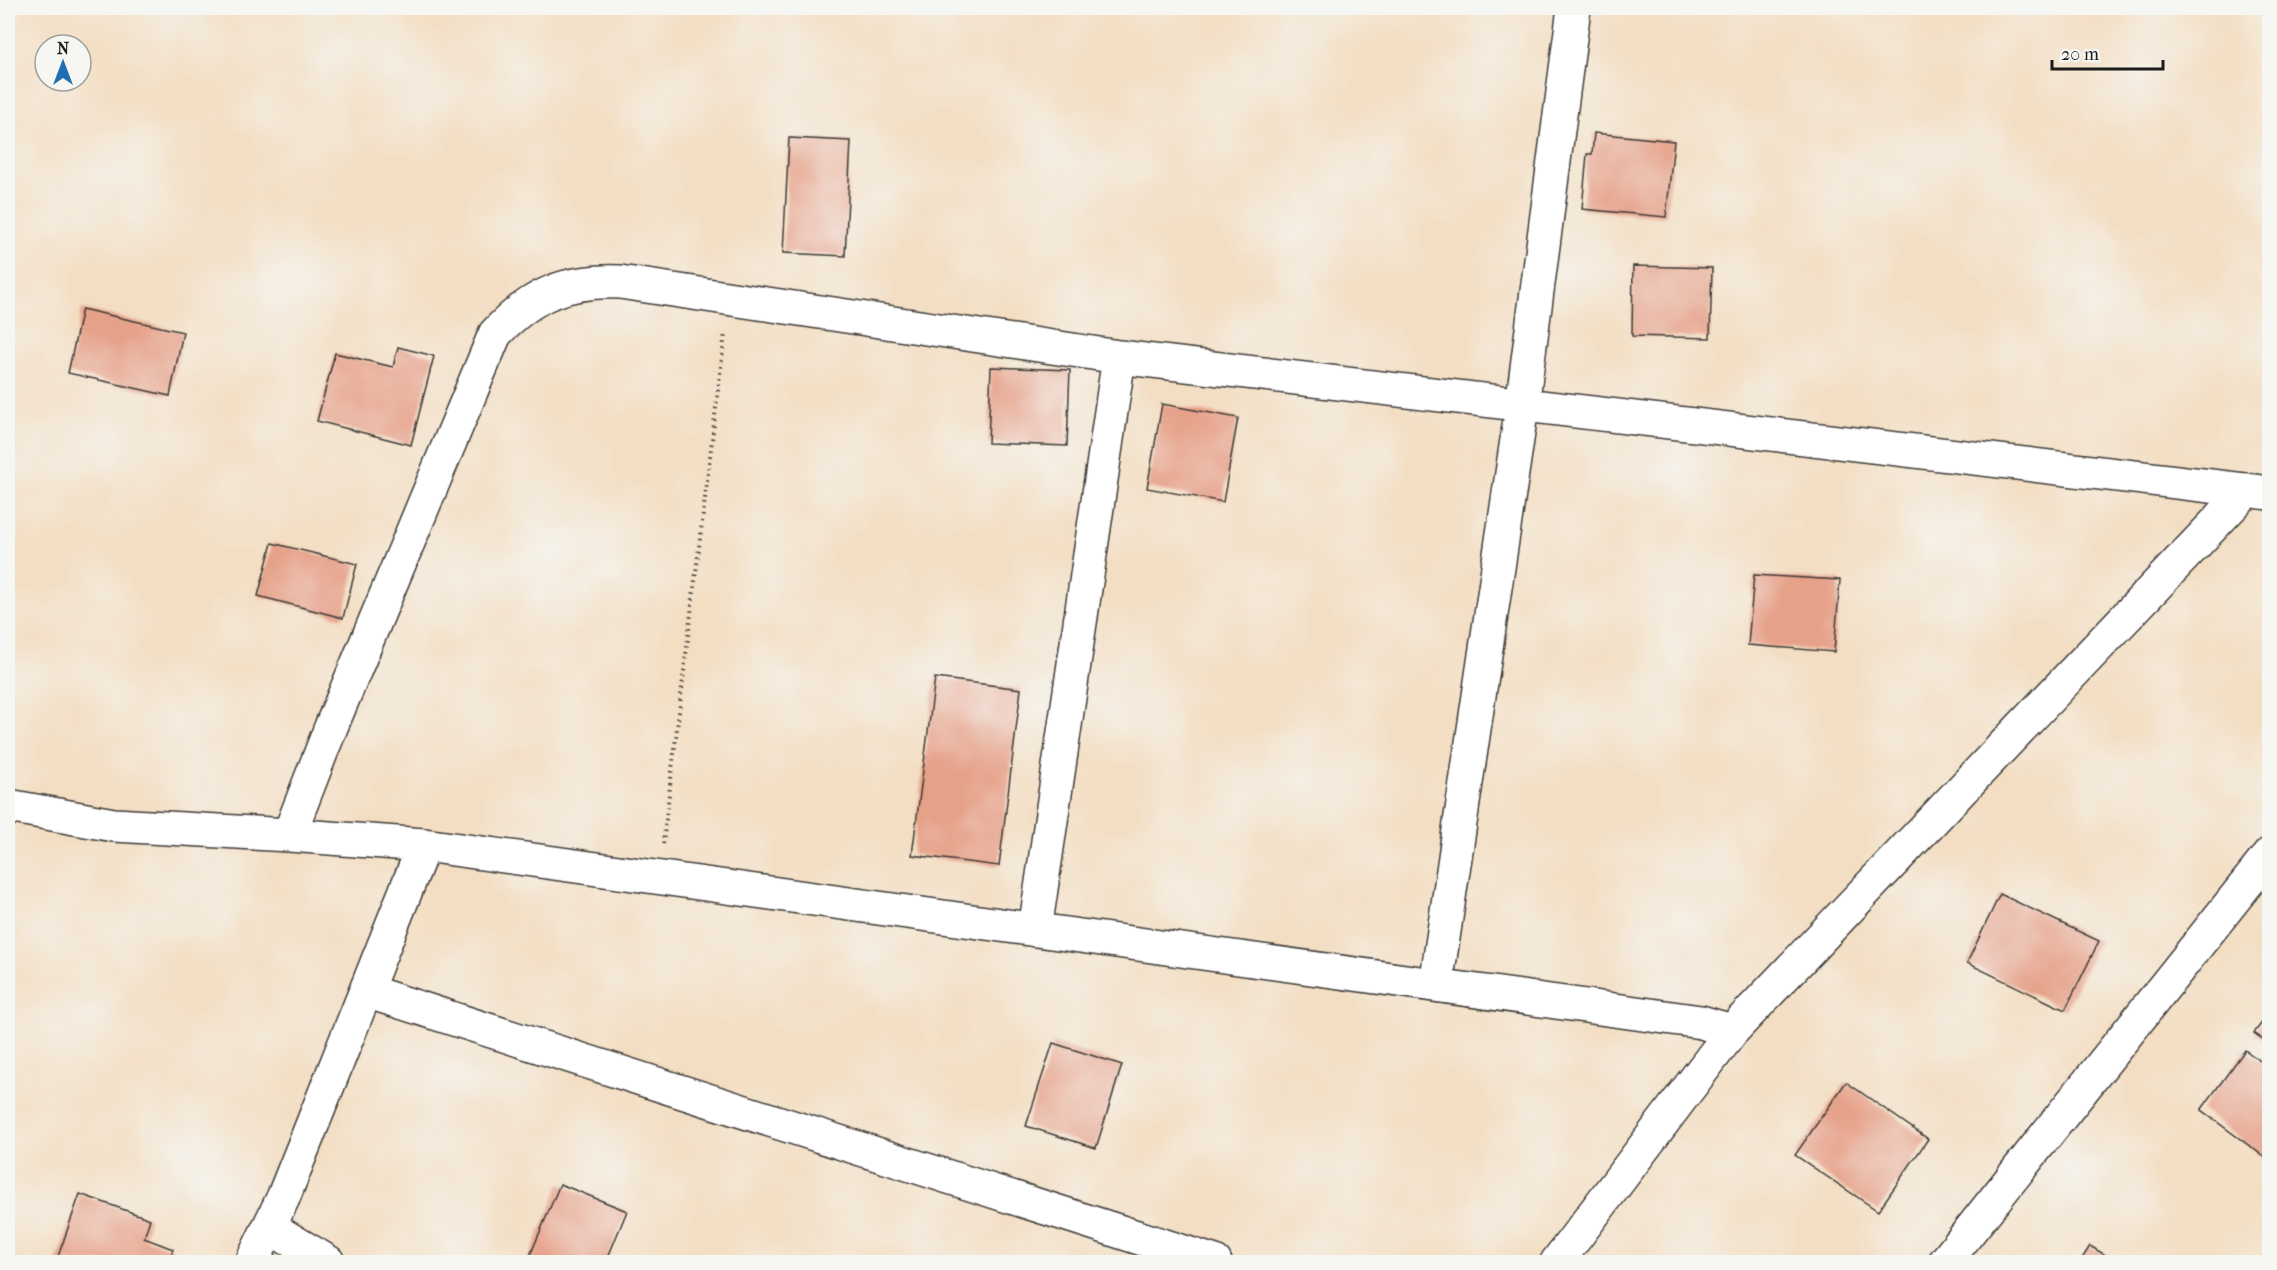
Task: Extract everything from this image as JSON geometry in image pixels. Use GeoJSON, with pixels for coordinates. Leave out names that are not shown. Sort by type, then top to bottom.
{"type":"FeatureCollection","features":[{"type":"Feature","properties":{"kind":"street"},"geometry":{"type":"LineString","coordinates":[[1436,985],[1522,406],[1574,8]]}},
{"type":"Feature","properties":{"kind":"street"},"geometry":{"type":"LineString","coordinates":[[289,835],[331,727],[495,334],[511,317],[530,303],[550,291],[573,284],[596,281],[620,282],[1119,357],[2258,491]]}},
{"type":"Feature","properties":{"kind":"street"},"geometry":{"type":"LineString","coordinates":[[1035,930],[1119,357]]}},
{"type":"Feature","properties":{"kind":"street"},"geometry":{"type":"LineString","coordinates":[[1557,1263],[1732,1031],[2258,491]]}},
{"type":"Feature","properties":{"kind":"street"},"geometry":{"type":"LineString","coordinates":[[8,806],[114,825],[424,845],[1701,1022],[1732,1031]]}},
{"type":"Feature","properties":{"kind":"street"},"geometry":{"type":"LineString","coordinates":[[252,1263],[283,1198],[424,845]]}},
{"type":"Feature","properties":{"kind":"street"},"geometry":{"type":"LineString","coordinates":[[1945,1263],[2270,854]]}},
{"type":"Feature","properties":{"kind":"street"},"geometry":{"type":"LineString","coordinates":[[366,992],[1215,1263]]}},
{"type":"Feature","properties":{"kind":"street"},"geometry":{"type":"LineString","coordinates":[[269,1227],[328,1263]]}},
{"type":"Feature","properties":{"kind":"path"},"geometry":{"type":"LineString","coordinates":[[658,878],[730,299]]}},
{"type":"Feature","properties":{"kind":"building"},"geometry":{"type":"Polygon","coordinates":[[[1594,133],[1674,141],[1666,217],[1582,209],[1587,154],[1592,154],[1594,133]]]}},
{"type":"Feature","properties":{"kind":"building"},"geometry":{"type":"Polygon","coordinates":[[[789,138],[851,141],[845,256],[783,253],[789,138]]]}},
{"type":"Feature","properties":{"kind":"building"},"geometry":{"type":"Polygon","coordinates":[[[1633,266],[1712,268],[1710,338],[1632,336],[1633,266]]]}},
{"type":"Feature","properties":{"kind":"building"},"geometry":{"type":"Polygon","coordinates":[[[82,309],[183,332],[170,396],[68,373],[82,309]]]}},
{"type":"Feature","properties":{"kind":"building"},"geometry":{"type":"Polygon","coordinates":[[[398,347],[434,356],[411,445],[317,421],[335,353],[393,367],[398,347]]]}},
{"type":"Feature","properties":{"kind":"building"},"geometry":{"type":"Polygon","coordinates":[[[991,367],[1070,370],[1067,446],[988,443],[991,367]]]}},
{"type":"Feature","properties":{"kind":"building"},"geometry":{"type":"Polygon","coordinates":[[[1162,404],[1238,418],[1223,502],[1147,488],[1162,404]]]}},
{"type":"Feature","properties":{"kind":"building"},"geometry":{"type":"Polygon","coordinates":[[[272,543],[357,564],[343,618],[258,596],[272,543]]]}},
{"type":"Feature","properties":{"kind":"building"},"geometry":{"type":"Polygon","coordinates":[[[1754,575],[1840,580],[1834,652],[1748,645],[1754,575]]]}},
{"type":"Feature","properties":{"kind":"building"},"geometry":{"type":"Polygon","coordinates":[[[935,678],[1021,689],[999,866],[912,855],[935,678]]]}},
{"type":"Feature","properties":{"kind":"building"},"geometry":{"type":"Polygon","coordinates":[[[2000,894],[2099,941],[2065,1010],[1967,963],[2000,894]]]}},
{"type":"Feature","properties":{"kind":"building"},"geometry":{"type":"Polygon","coordinates":[[[2270,1012],[2270,1044],[2254,1033],[2270,1012]]]}},
{"type":"Feature","properties":{"kind":"building"},"geometry":{"type":"Polygon","coordinates":[[[1053,1043],[1122,1065],[1096,1148],[1026,1126],[1053,1043]]]}},
{"type":"Feature","properties":{"kind":"building"},"geometry":{"type":"Polygon","coordinates":[[[2245,1050],[2270,1068],[2270,1161],[2201,1110],[2245,1050]]]}},
{"type":"Feature","properties":{"kind":"building"},"geometry":{"type":"Polygon","coordinates":[[[1846,1082],[1928,1139],[1878,1211],[1795,1155],[1846,1082]]]}},
{"type":"Feature","properties":{"kind":"building"},"geometry":{"type":"Polygon","coordinates":[[[560,1184],[627,1211],[606,1262],[542,1262],[529,1258],[560,1184]]]}},
{"type":"Feature","properties":{"kind":"building"},"geometry":{"type":"Polygon","coordinates":[[[80,1194],[150,1219],[144,1238],[173,1249],[169,1262],[56,1262],[80,1194]]]}},
{"type":"Feature","properties":{"kind":"building"},"geometry":{"type":"Polygon","coordinates":[[[2090,1246],[2117,1262],[2080,1262],[2090,1246]]]}}]}
